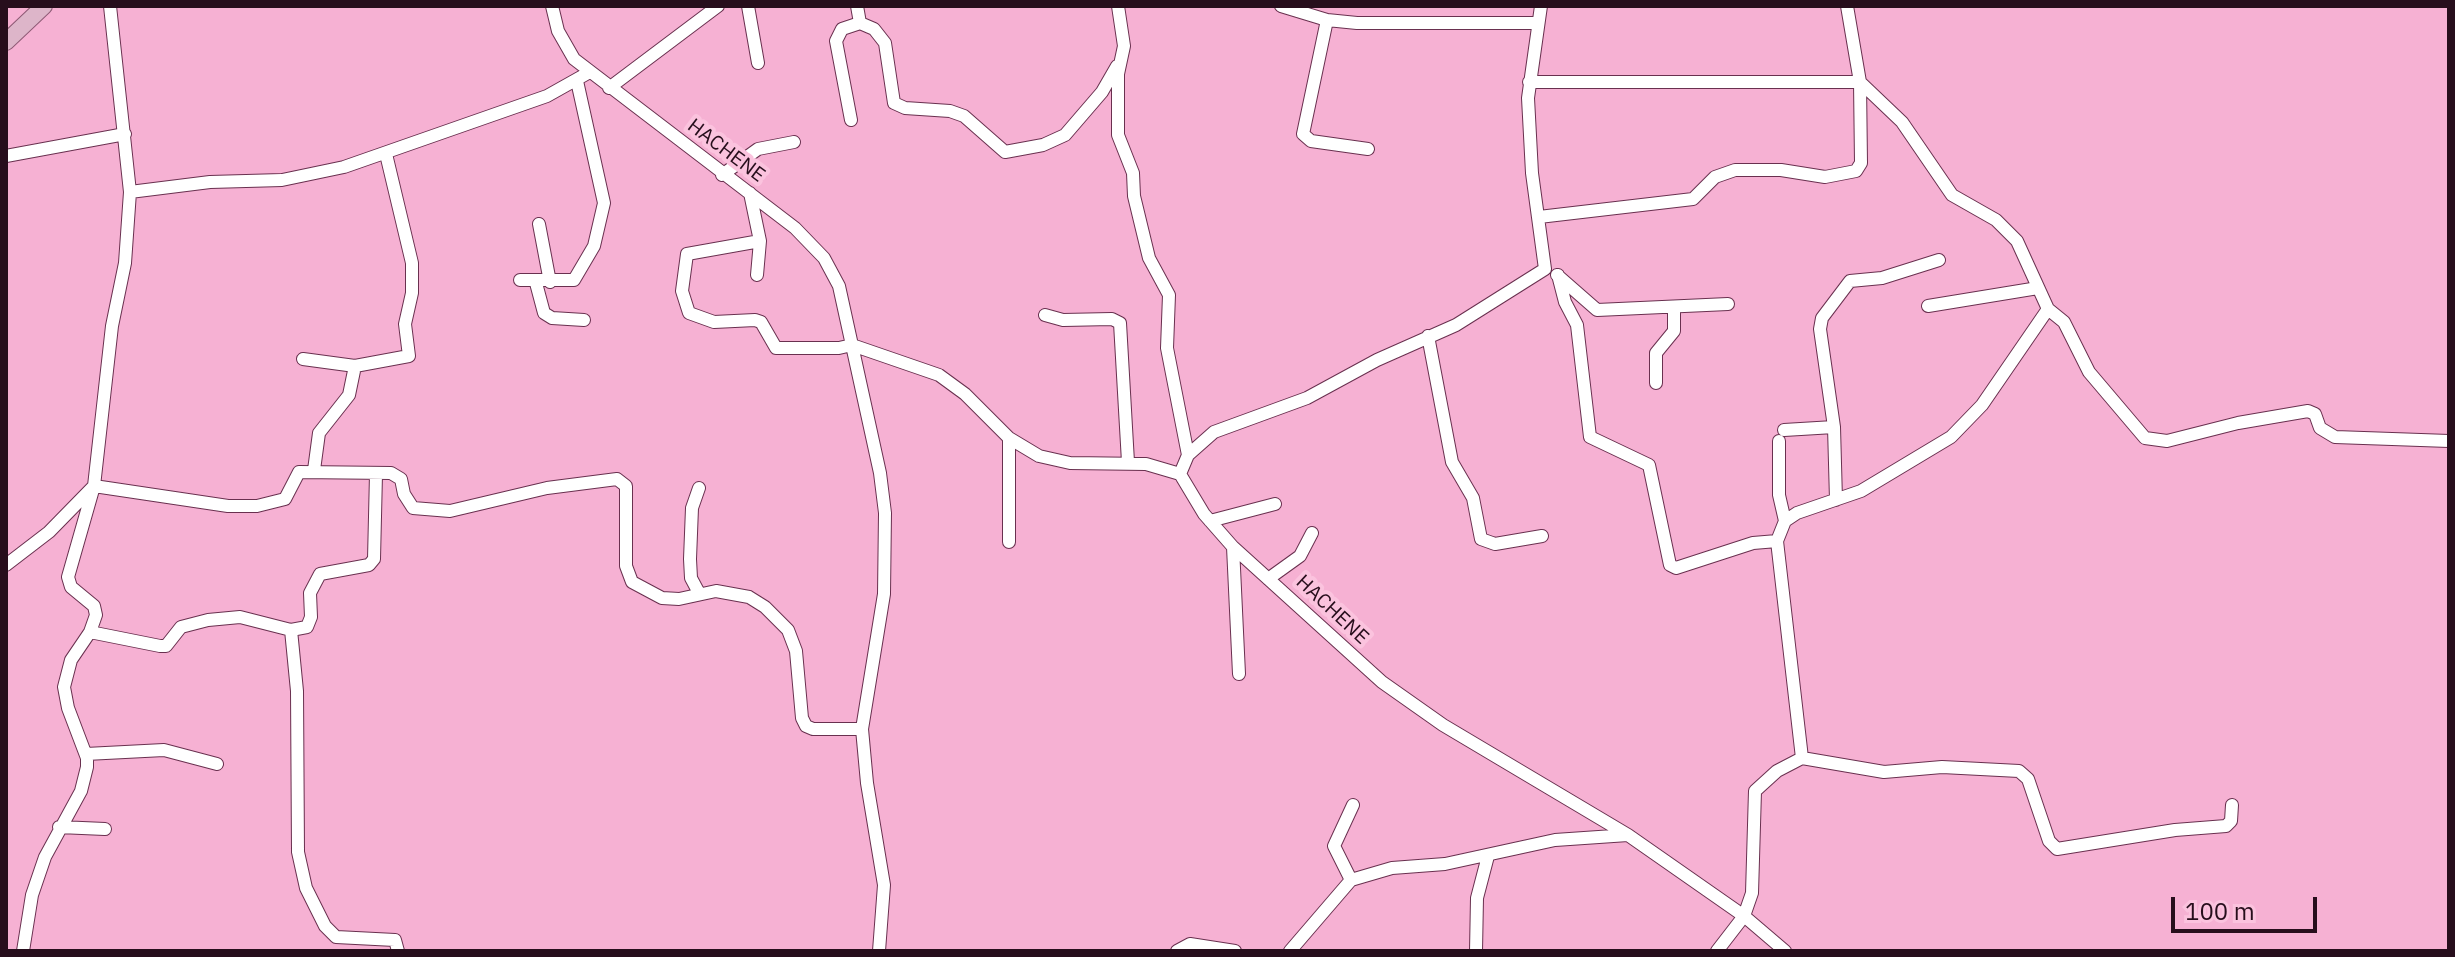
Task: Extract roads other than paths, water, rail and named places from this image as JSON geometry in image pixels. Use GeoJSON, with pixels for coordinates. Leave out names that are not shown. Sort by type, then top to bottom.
{"type":"FeatureCollection","features":[{"type":"Feature","properties":{"kind":"main road"},"geometry":{"type":"LineString","coordinates":[[6,42],[44,6]]}},
{"type":"Feature","properties":{"kind":"street"},"geometry":{"type":"LineString","coordinates":[[23,951],[32,895],[59,827],[81,791],[87,767],[86,754],[68,708],[64,687],[71,660],[90,632],[96,609],[71,587],[68,577],[94,486],[112,326],[125,263],[130,192],[110,6]]}},
{"type":"Feature","properties":{"kind":"street","name":"HACHENE"},"geometry":{"type":"LineString","coordinates":[[552,6],[565,47],[588,73],[795,228],[824,258],[839,286],[880,473],[886,539],[881,621],[862,729],[867,783],[884,885],[879,951]]}},
{"type":"Feature","properties":{"kind":"street"},"geometry":{"type":"LineString","coordinates":[[609,88],[718,6]]}},
{"type":"Feature","properties":{"kind":"street"},"geometry":{"type":"LineString","coordinates":[[748,6],[758,63]]}},
{"type":"Feature","properties":{"kind":"street"},"geometry":{"type":"LineString","coordinates":[[857,6],[860,23]]}},
{"type":"Feature","properties":{"kind":"street"},"geometry":{"type":"LineString","coordinates":[[1118,6],[1124,46],[1118,135],[1133,173],[1134,196],[1149,258],[1169,295],[1167,348],[1188,455]]}},
{"type":"Feature","properties":{"kind":"street"},"geometry":{"type":"LineString","coordinates":[[1281,6],[1327,20],[1439,25],[1538,23]]}},
{"type":"Feature","properties":{"kind":"street"},"geometry":{"type":"LineString","coordinates":[[1541,6],[1529,82],[1529,143],[1545,269]]}},
{"type":"Feature","properties":{"kind":"street"},"geometry":{"type":"LineString","coordinates":[[1539,217],[1693,199],[1715,177],[1735,170],[1781,170],[1825,177],[1856,171],[1861,163],[1860,82],[1847,6]]}},
{"type":"Feature","properties":{"kind":"street"},"geometry":{"type":"LineString","coordinates":[[1327,20],[1303,134],[1311,141],[1368,149]]}},
{"type":"Feature","properties":{"kind":"street"},"geometry":{"type":"LineString","coordinates":[[851,120],[836,41],[842,29],[860,23],[874,29],[885,43],[894,103],[905,108],[950,111],[964,116],[1005,152],[1043,145],[1065,135],[1102,92],[1121,61]]}},
{"type":"Feature","properties":{"kind":"street"},"geometry":{"type":"LineString","coordinates":[[130,192],[308,176],[386,154],[547,96],[588,73]]}},
{"type":"Feature","properties":{"kind":"street"},"geometry":{"type":"LineString","coordinates":[[520,280],[543,283],[574,280],[594,246],[604,203],[577,81]]}},
{"type":"Feature","properties":{"kind":"street"},"geometry":{"type":"LineString","coordinates":[[1529,82],[1860,82],[1902,122],[1952,195],[1996,220],[2017,241],[2048,309],[2064,322],[2089,372],[2137,429],[2156,442],[2308,411],[2315,414],[2320,428],[2335,437],[2449,441]]}},
{"type":"Feature","properties":{"kind":"street"},"geometry":{"type":"LineString","coordinates":[[6,156],[125,134]]}},
{"type":"Feature","properties":{"kind":"street"},"geometry":{"type":"LineString","coordinates":[[722,175],[758,149],[794,142]]}},
{"type":"Feature","properties":{"kind":"street"},"geometry":{"type":"LineString","coordinates":[[303,359],[355,366],[389,363],[409,356],[405,324],[412,293],[412,263],[386,154]]}},
{"type":"Feature","properties":{"kind":"street"},"geometry":{"type":"LineString","coordinates":[[750,193],[760,241],[757,275]]}},
{"type":"Feature","properties":{"kind":"street"},"geometry":{"type":"LineString","coordinates":[[539,224],[544,313],[552,318],[584,320]]}},
{"type":"Feature","properties":{"kind":"street"},"geometry":{"type":"LineString","coordinates":[[760,241],[687,254],[682,291],[689,313],[714,322],[761,322],[776,348],[839,348],[852,345],[939,375],[965,394],[1009,438],[1029,451],[1060,462],[1128,462],[1163,467],[1180,474],[1188,455],[1214,432],[1307,398],[1476,315],[1545,269]]}},
{"type":"Feature","properties":{"kind":"street"},"geometry":{"type":"LineString","coordinates":[[1836,500],[1834,427],[1820,329],[1825,312],[1850,281],[1882,278],[1939,260]]}},
{"type":"Feature","properties":{"kind":"street"},"geometry":{"type":"LineString","coordinates":[[1545,269],[1558,275],[1597,310],[1728,304]]}},
{"type":"Feature","properties":{"kind":"street"},"geometry":{"type":"LineString","coordinates":[[1558,275],[1565,302],[1577,325],[1590,437],[1649,465],[1670,565],[1676,568],[1753,543],[1777,541]]}},
{"type":"Feature","properties":{"kind":"street"},"geometry":{"type":"LineString","coordinates":[[1928,306],[2038,288]]}},
{"type":"Feature","properties":{"kind":"street"},"geometry":{"type":"LineString","coordinates":[[1656,383],[1656,353],[1674,331],[1674,308]]}},
{"type":"Feature","properties":{"kind":"street"},"geometry":{"type":"LineString","coordinates":[[1785,521],[1861,491],[1919,458],[1969,420],[2048,309]]}},
{"type":"Feature","properties":{"kind":"street"},"geometry":{"type":"LineString","coordinates":[[1045,315],[1063,320],[1112,319],[1120,323],[1128,462]]}},
{"type":"Feature","properties":{"kind":"street"},"geometry":{"type":"LineString","coordinates":[[1428,336],[1452,462],[1473,498],[1481,539],[1495,544],[1542,536]]}},
{"type":"Feature","properties":{"kind":"street"},"geometry":{"type":"LineString","coordinates":[[314,470],[319,433],[349,395],[355,366]]}},
{"type":"Feature","properties":{"kind":"street"},"geometry":{"type":"LineString","coordinates":[[1802,758],[1777,541],[1785,521],[1779,495],[1782,436],[1834,427]]}},
{"type":"Feature","properties":{"kind":"street"},"geometry":{"type":"LineString","coordinates":[[1009,438],[1009,542]]}},
{"type":"Feature","properties":{"kind":"street"},"geometry":{"type":"LineString","coordinates":[[94,486],[228,506],[257,506],[285,499],[299,472],[376,474],[399,476],[408,504],[434,511],[463,510],[547,488],[622,481],[626,492],[626,566],[632,582],[662,598],[679,599],[716,591],[749,597],[779,617],[796,651],[802,718],[806,726],[813,729],[862,729]]}},
{"type":"Feature","properties":{"kind":"street"},"geometry":{"type":"LineString","coordinates":[[90,632],[166,646],[181,627],[208,620],[254,619],[291,630],[310,624],[310,593],[320,574],[372,563],[376,474]]}},
{"type":"Feature","properties":{"kind":"street","name":"HACHENE"},"geometry":{"type":"LineString","coordinates":[[1180,474],[1210,521],[1233,547],[1345,652],[1416,707],[1628,835],[1744,916],[1785,951]]}},
{"type":"Feature","properties":{"kind":"street"},"geometry":{"type":"LineString","coordinates":[[6,565],[49,532],[94,486]]}},
{"type":"Feature","properties":{"kind":"street"},"geometry":{"type":"LineString","coordinates":[[699,488],[692,508],[690,559],[691,578],[699,593]]}},
{"type":"Feature","properties":{"kind":"street"},"geometry":{"type":"LineString","coordinates":[[1210,521],[1275,504]]}},
{"type":"Feature","properties":{"kind":"street"},"geometry":{"type":"LineString","coordinates":[[1268,579],[1300,556],[1312,533]]}},
{"type":"Feature","properties":{"kind":"street"},"geometry":{"type":"LineString","coordinates":[[1233,547],[1239,674]]}},
{"type":"Feature","properties":{"kind":"street"},"geometry":{"type":"LineString","coordinates":[[291,630],[297,691],[298,852],[306,888],[325,926],[336,937],[395,940],[398,951]]}},
{"type":"Feature","properties":{"kind":"street"},"geometry":{"type":"LineString","coordinates":[[86,754],[164,750],[217,764]]}},
{"type":"Feature","properties":{"kind":"street"},"geometry":{"type":"LineString","coordinates":[[1717,951],[1744,916],[1754,878],[1751,816],[1755,791],[1777,771],[1802,758],[1884,772],[1942,767],[2019,771],[2028,779],[2049,841],[2057,849],[2175,830],[2226,826],[2231,821],[2232,805]]}},
{"type":"Feature","properties":{"kind":"street"},"geometry":{"type":"LineString","coordinates":[[1351,880],[1334,846],[1353,805]]}},
{"type":"Feature","properties":{"kind":"street"},"geometry":{"type":"LineString","coordinates":[[59,827],[105,829]]}},
{"type":"Feature","properties":{"kind":"street"},"geometry":{"type":"LineString","coordinates":[[1290,951],[1351,880],[1392,868],[1445,864],[1555,840],[1628,835]]}},
{"type":"Feature","properties":{"kind":"street"},"geometry":{"type":"LineString","coordinates":[[1476,951],[1477,898],[1488,856]]}},
{"type":"Feature","properties":{"kind":"street"},"geometry":{"type":"LineString","coordinates":[[1177,951],[1190,944],[1235,951]]}}]}
